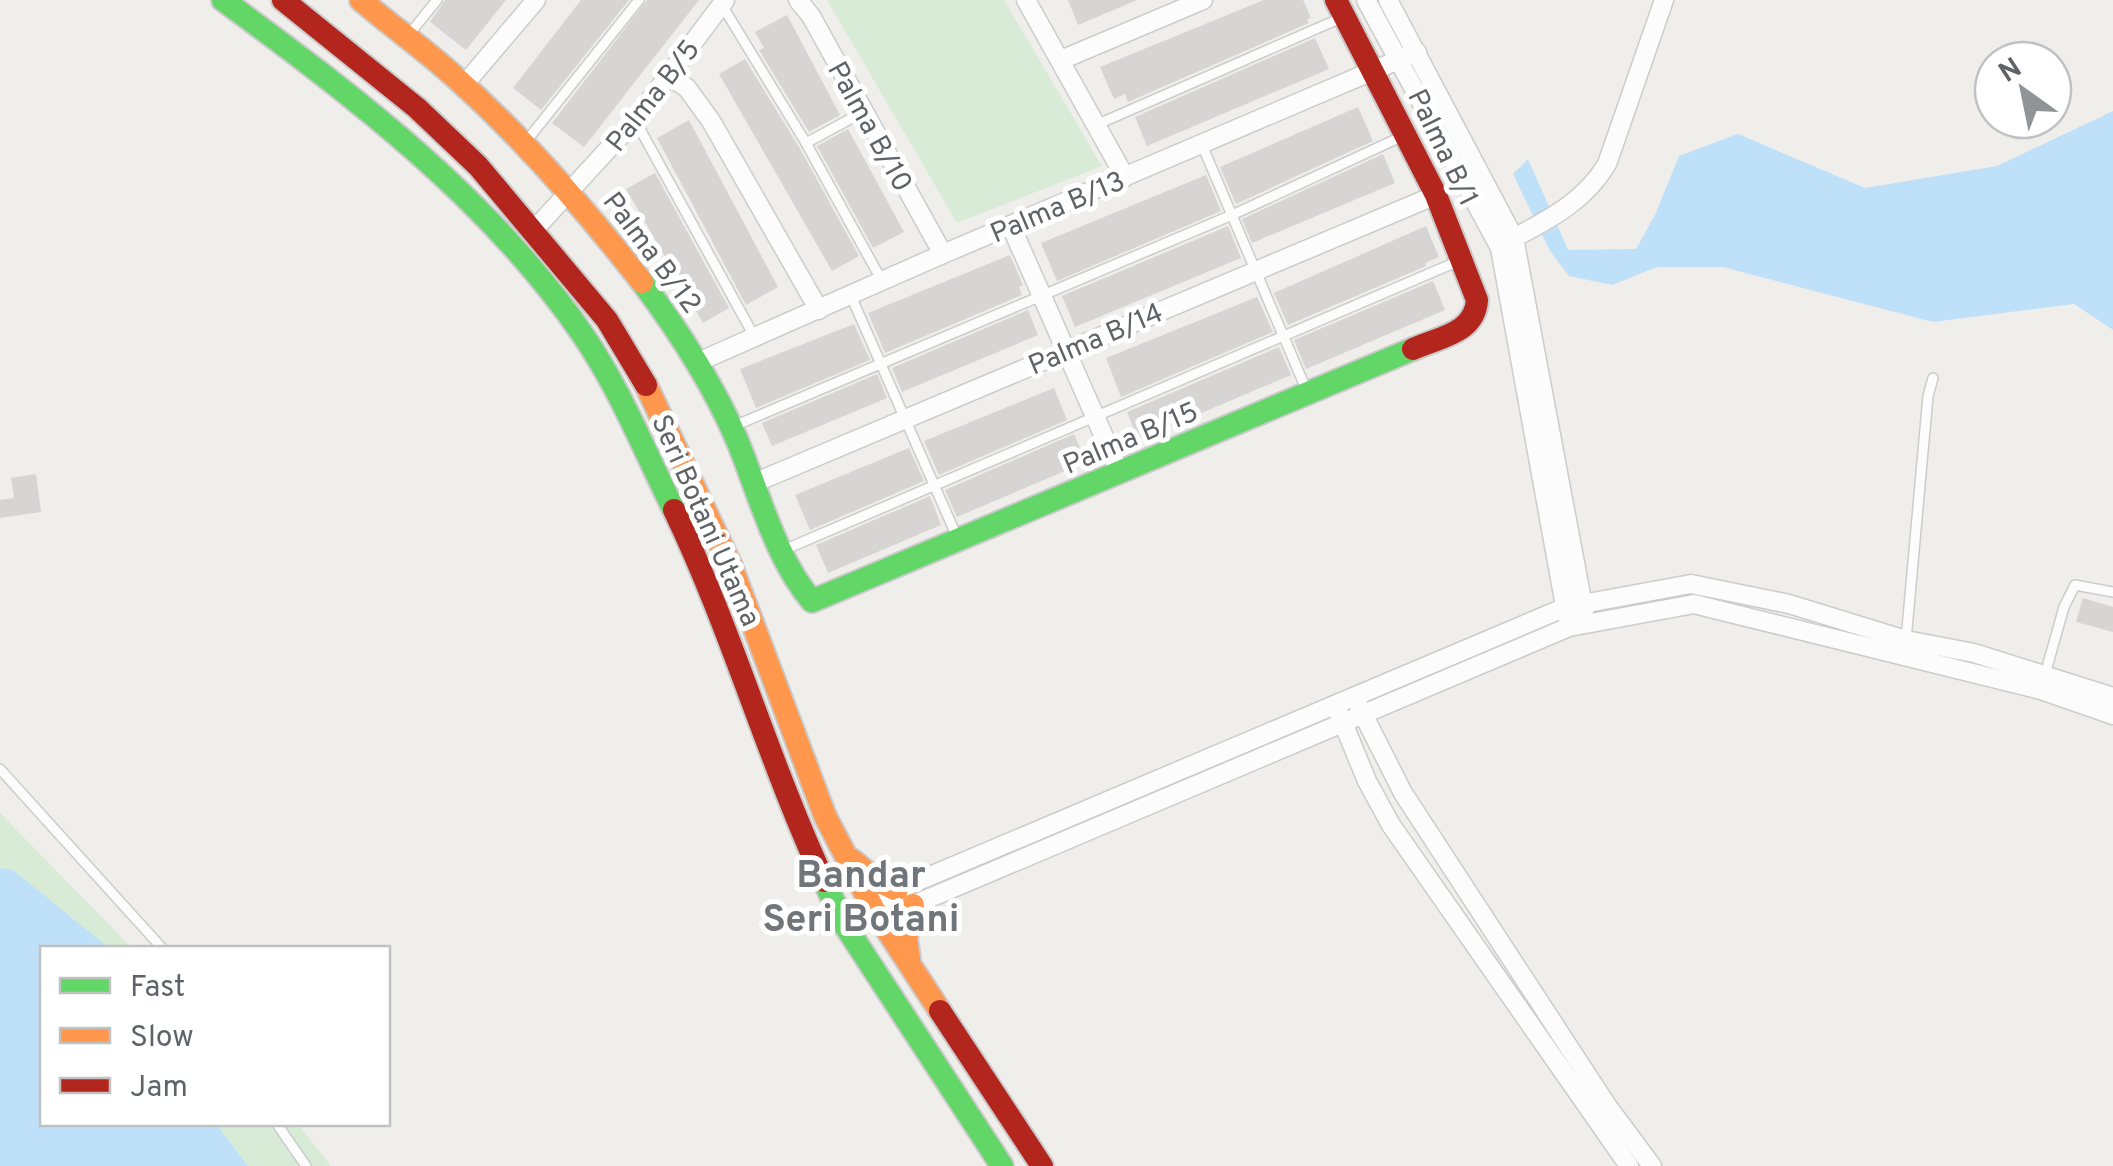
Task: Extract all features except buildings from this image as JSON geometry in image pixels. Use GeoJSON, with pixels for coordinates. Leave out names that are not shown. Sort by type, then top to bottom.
{"type":"FeatureCollection","features":[{"type":"Feature","properties":{"kind":"main road","name":"Seri Botani Utama"},"geometry":{"type":"LineString","coordinates":[[223,0],[320,71],[458,188],[582,336],[638,435],[705,576],[812,854],[846,927],[1002,1166]]}},
{"type":"Feature","properties":{"kind":"main road","name":"Seri Botani Utama"},"geometry":{"type":"LineString","coordinates":[[283,0],[416,108],[478,166],[606,320],[647,386],[731,566],[825,816],[844,853],[874,910],[1042,1166]]}},
{"type":"Feature","properties":{"kind":"main road","name":"Palma B/12"},"geometry":{"type":"LineString","coordinates":[[361,0],[464,85],[612,243],[698,362],[732,428],[784,550],[808,600],[812,601]]}},
{"type":"Feature","properties":{"kind":"main road","name":"Palma B/1"},"geometry":{"type":"LineString","coordinates":[[1341,8],[1436,195],[1463,259],[1476,300],[1476,314],[1469,324]]}},
{"type":"Feature","properties":{"kind":"main road","name":"Palma B/15"},"geometry":{"type":"LineString","coordinates":[[812,601],[1469,324]]}},
{"type":"Feature","properties":{"kind":"main road"},"geometry":{"type":"LineString","coordinates":[[844,853],[905,898],[909,963]]}},
{"type":"Feature","properties":{"kind":"main road"},"geometry":{"type":"LineString","coordinates":[[812,854],[850,900],[874,910],[864,932],[862,952]]}},
{"type":"Feature","properties":{"kind":"street"},"geometry":{"type":"LineString","coordinates":[[464,85],[536,0]]}},
{"type":"Feature","properties":{"kind":"street","name":"Palma B/10"},"geometry":{"type":"LineString","coordinates":[[798,0],[943,254]]}},
{"type":"Feature","properties":{"kind":"street"},"geometry":{"type":"LineString","coordinates":[[1026,0],[1125,176]]}},
{"type":"Feature","properties":{"kind":"street"},"geometry":{"type":"LineString","coordinates":[[1060,60],[1203,0]]}},
{"type":"Feature","properties":{"kind":"street"},"geometry":{"type":"LineString","coordinates":[[1366,0],[1408,56],[1521,234],[1569,573],[1533,621]]}},
{"type":"Feature","properties":{"kind":"street"},"geometry":{"type":"LineString","coordinates":[[1388,0],[1408,56],[1500,248],[1577,626]]}},
{"type":"Feature","properties":{"kind":"street"},"geometry":{"type":"LineString","coordinates":[[1521,234],[1570,206],[1593,187],[1606,164],[1664,0]]}},
{"type":"Feature","properties":{"kind":"street","name":"Palma B/5"},"geometry":{"type":"LineString","coordinates":[[534,230],[635,120],[722,1]]}},
{"type":"Feature","properties":{"kind":"street","name":"Palma B/13"},"geometry":{"type":"LineString","coordinates":[[698,362],[1408,56]]}},
{"type":"Feature","properties":{"kind":"street"},"geometry":{"type":"LineString","coordinates":[[669,76],[686,88],[711,121],[820,310]]}},
{"type":"Feature","properties":{"kind":"street","name":"Palma B/14"},"geometry":{"type":"LineString","coordinates":[[754,483],[1436,195]]}},
{"type":"Feature","properties":{"kind":"street"},"geometry":{"type":"LineString","coordinates":[[1011,226],[1120,474]]}},
{"type":"Feature","properties":{"kind":"street"},"geometry":{"type":"LineString","coordinates":[[1569,573],[1607,598]]}},
{"type":"Feature","properties":{"kind":"street"},"geometry":{"type":"LineString","coordinates":[[1359,705],[1575,604],[1690,584],[1789,604],[1906,640],[1974,653],[2113,715]]}},
{"type":"Feature","properties":{"kind":"street"},"geometry":{"type":"LineString","coordinates":[[874,910],[1359,705],[1577,626],[1694,604],[2113,697]]}},
{"type":"Feature","properties":{"kind":"street"},"geometry":{"type":"LineString","coordinates":[[1359,705],[1403,793],[1606,1104],[1652,1166]]}},
{"type":"Feature","properties":{"kind":"street"},"geometry":{"type":"LineString","coordinates":[[1339,713],[1367,781],[1391,825],[1629,1166]]}},
{"type":"Feature","properties":{"kind":"lane"},"geometry":{"type":"LineString","coordinates":[[406,39],[437,0]]}},
{"type":"Feature","properties":{"kind":"lane"},"geometry":{"type":"LineString","coordinates":[[522,146],[639,0]]}},
{"type":"Feature","properties":{"kind":"lane"},"geometry":{"type":"LineString","coordinates":[[722,1],[882,281]]}},
{"type":"Feature","properties":{"kind":"lane"},"geometry":{"type":"LineString","coordinates":[[1096,125],[1341,8]]}},
{"type":"Feature","properties":{"kind":"lane"},"geometry":{"type":"LineString","coordinates":[[806,143],[862,112]]}},
{"type":"Feature","properties":{"kind":"lane"},"geometry":{"type":"LineString","coordinates":[[635,120],[755,337]]}},
{"type":"Feature","properties":{"kind":"lane"},"geometry":{"type":"LineString","coordinates":[[732,428],[1232,215],[1404,135]]}},
{"type":"Feature","properties":{"kind":"lane"},"geometry":{"type":"LineString","coordinates":[[1202,144],[1307,392]]}},
{"type":"Feature","properties":{"kind":"lane"},"geometry":{"type":"LineString","coordinates":[[784,550],[1463,259]]}},
{"type":"Feature","properties":{"kind":"lane"},"geometry":{"type":"LineString","coordinates":[[850,296],[958,540]]}},
{"type":"Feature","properties":{"kind":"lane"},"geometry":{"type":"LineString","coordinates":[[1906,640],[1928,396],[1933,378]]}},
{"type":"Feature","properties":{"kind":"lane"},"geometry":{"type":"LineString","coordinates":[[2043,682],[2074,584],[2113,592]]}},
{"type":"Feature","properties":{"kind":"lane"},"geometry":{"type":"LineString","coordinates":[[2,774],[160,946]]}},
{"type":"Feature","properties":{"kind":"lane"},"geometry":{"type":"LineString","coordinates":[[278,1126],[306,1166]]}},
{"type":"Feature","properties":{"kind":"green space"},"geometry":{"type":"Polygon","coordinates":[[[827,0],[1004,0],[1102,166],[957,223],[827,0]]]}},
{"type":"Feature","properties":{"kind":"green space"},"geometry":{"type":"Polygon","coordinates":[[[0,813],[130,946],[40,946],[40,1126],[300,1126],[331,1166],[0,1166],[0,813]]]}},
{"type":"Feature","properties":{"kind":"water"},"geometry":{"type":"Polygon","coordinates":[[[2113,111],[2113,330],[2074,304],[1933,322],[1723,267],[1657,267],[1612,285],[1569,276],[1550,251],[1513,174],[1528,159],[1568,250],[1636,249],[1679,156],[1738,134],[1865,188],[1997,166],[2052,140],[2073,140],[2073,130],[2113,111]]]}},
{"type":"Feature","properties":{"kind":"water"},"geometry":{"type":"Polygon","coordinates":[[[0,868],[13,870],[107,946],[40,946],[40,1126],[218,1126],[248,1166],[0,1166],[0,868]]]}},
{"type":"Feature","properties":{"kind":"traffic: fast"},"geometry":{"type":"LineString","coordinates":[[223,0],[370,112],[506,239],[583,335],[620,399],[674,510]]}},
{"type":"Feature","properties":{"kind":"traffic: fast"},"geometry":{"type":"LineString","coordinates":[[642,282],[682,338],[717,398],[778,545],[812,601],[1413,349]]}},
{"type":"Feature","properties":{"kind":"traffic: fast"},"geometry":{"type":"LineString","coordinates":[[824,881],[846,927],[1002,1166]]}},
{"type":"Feature","properties":{"kind":"traffic: slow"},"geometry":{"type":"LineString","coordinates":[[361,0],[445,68],[506,125],[576,201],[642,282]]}},
{"type":"Feature","properties":{"kind":"traffic: slow"},"geometry":{"type":"LineString","coordinates":[[646,385],[731,566],[825,816],[874,910],[940,1011]]}},
{"type":"Feature","properties":{"kind":"traffic: slow"},"geometry":{"type":"LineString","coordinates":[[852,860],[876,880],[897,890]]}},
{"type":"Feature","properties":{"kind":"traffic: slow"},"geometry":{"type":"LineString","coordinates":[[909,959],[906,938],[913,905]]}},
{"type":"Feature","properties":{"kind":"traffic: jam"},"geometry":{"type":"LineString","coordinates":[[283,0],[417,108],[478,166],[607,320],[646,385]]}},
{"type":"Feature","properties":{"kind":"traffic: jam"},"geometry":{"type":"LineString","coordinates":[[1336,0],[1436,195],[1477,300],[1475,311],[1463,327],[1413,349]]}},
{"type":"Feature","properties":{"kind":"traffic: jam"},"geometry":{"type":"LineString","coordinates":[[674,510],[824,881]]}},
{"type":"Feature","properties":{"kind":"traffic: jam"},"geometry":{"type":"LineString","coordinates":[[940,1011],[1042,1166]]}},
{"type":"Feature","properties":{"kind":"district","name":"Bandar Seri Botani"},"geometry":{"type":"Point","coordinates":[861,896]}}]}
